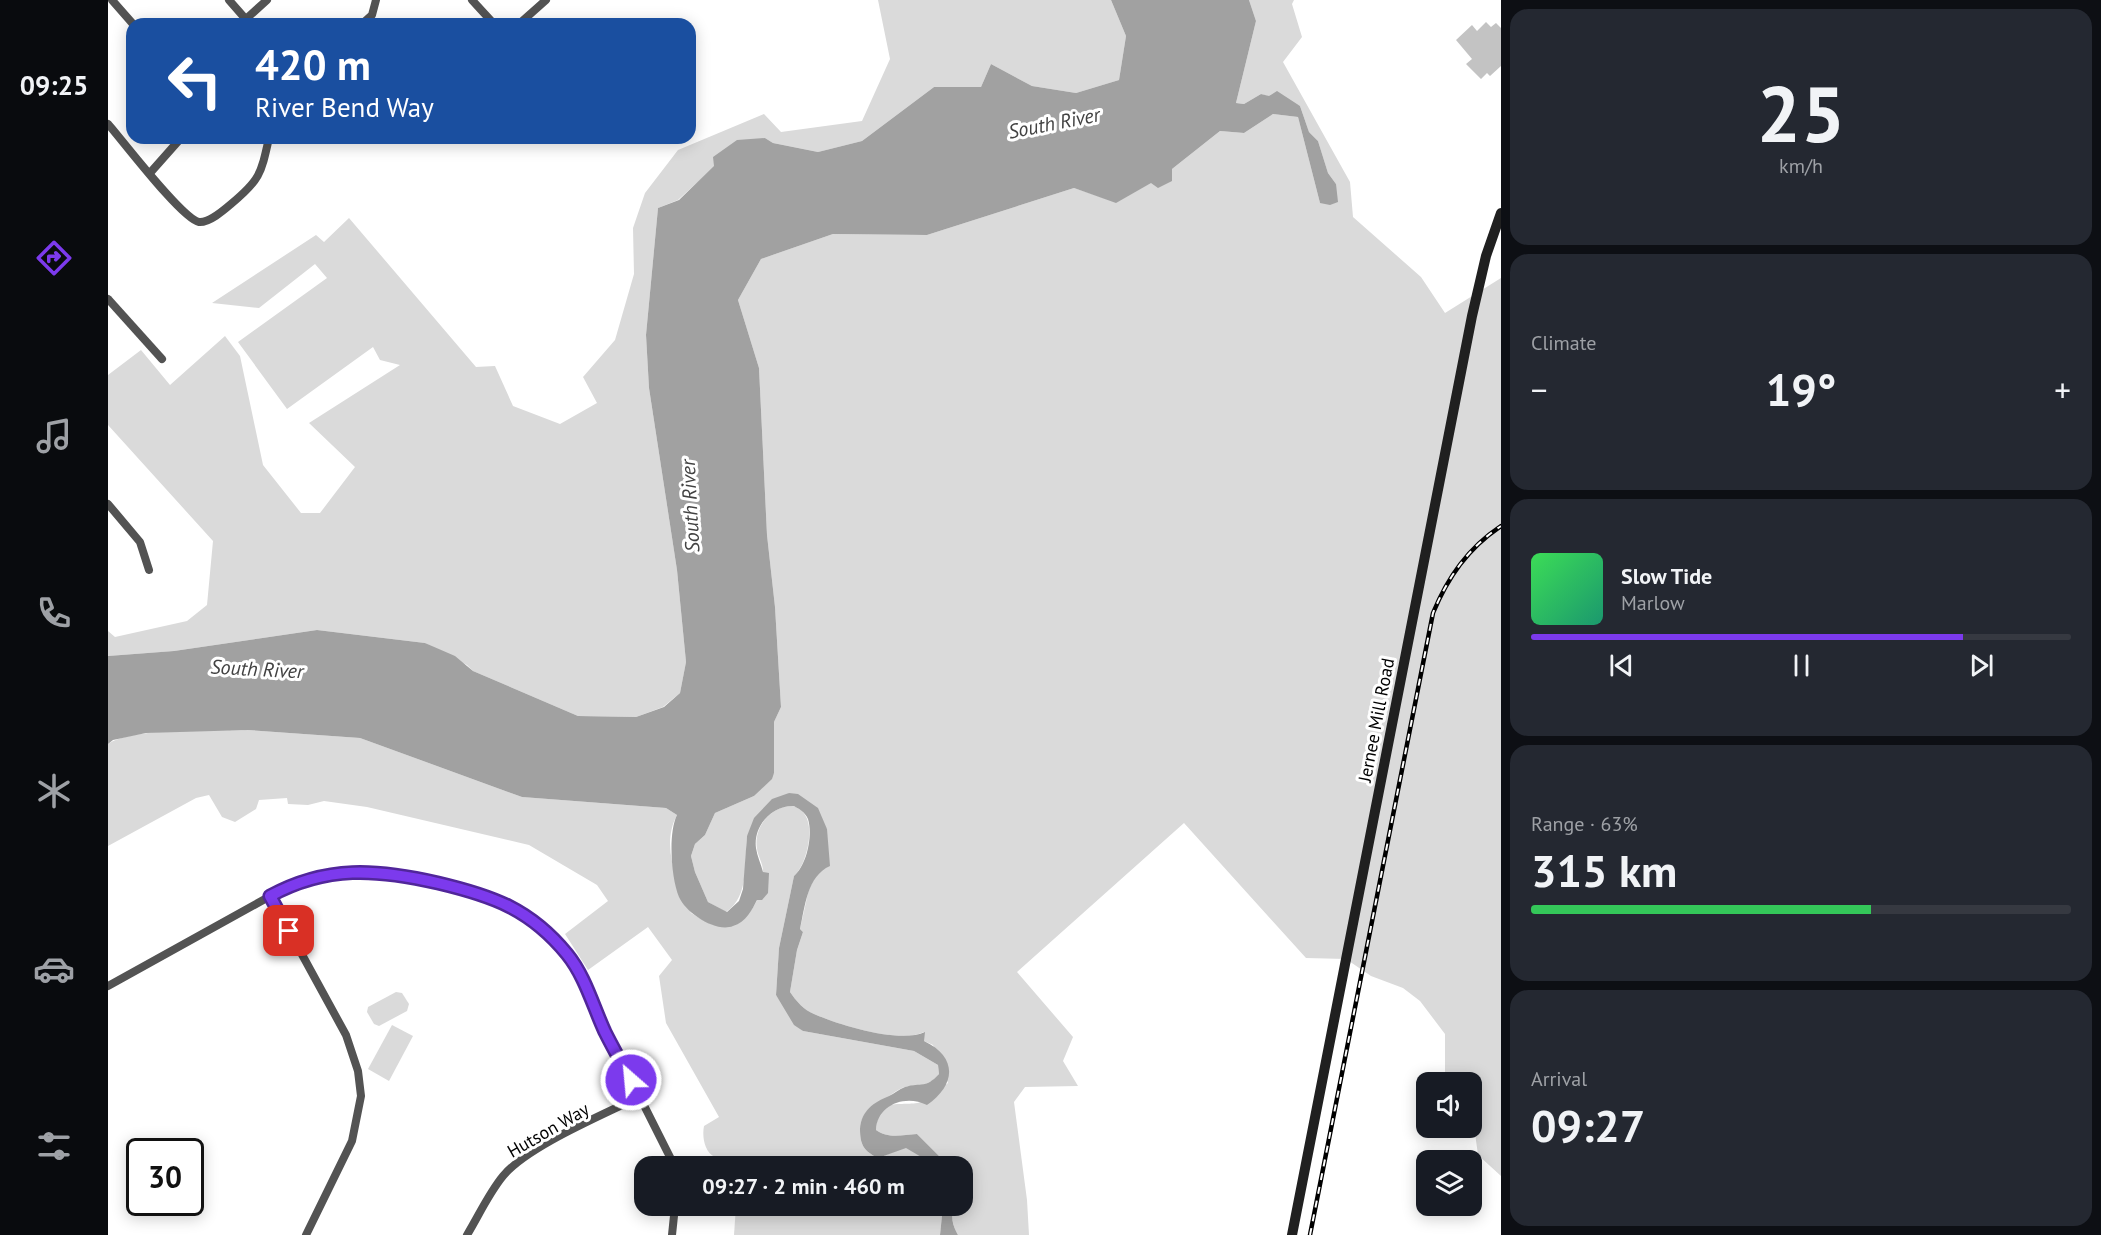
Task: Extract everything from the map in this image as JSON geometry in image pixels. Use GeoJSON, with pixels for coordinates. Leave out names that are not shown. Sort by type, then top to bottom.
{"type":"FeatureCollection","features":[{"type":"Feature","properties":{"kind":"street"},"geometry":{"type":"LineString","coordinates":[[112,0],[128,18]]}},
{"type":"Feature","properties":{"kind":"street"},"geometry":{"type":"LineString","coordinates":[[229,0],[245,18]]}},
{"type":"Feature","properties":{"kind":"street"},"geometry":{"type":"LineString","coordinates":[[251,18],[267,0]]}},
{"type":"Feature","properties":{"kind":"street"},"geometry":{"type":"LineString","coordinates":[[369,18],[372,15],[376,0]]}},
{"type":"Feature","properties":{"kind":"street"},"geometry":{"type":"LineString","coordinates":[[472,0],[488,18]]}},
{"type":"Feature","properties":{"kind":"street"},"geometry":{"type":"LineString","coordinates":[[526,18],[546,0]]}},
{"type":"Feature","properties":{"kind":"street"},"geometry":{"type":"LineString","coordinates":[[108,124],[165,193],[191,219],[206,221],[255,184],[262,170],[268,144]]}},
{"type":"Feature","properties":{"kind":"street"},"geometry":{"type":"LineString","coordinates":[[150,173],[176,144]]}},
{"type":"Feature","properties":{"kind":"street","name":"Jernee Mill Road"},"geometry":{"type":"LineString","coordinates":[[1292,1235],[1468,335],[1486,256],[1501,213]]}},
{"type":"Feature","properties":{"kind":"street"},"geometry":{"type":"LineString","coordinates":[[108,299],[162,359]]}},
{"type":"Feature","properties":{"kind":"street"},"geometry":{"type":"LineString","coordinates":[[108,504],[140,542],[149,570]]}},
{"type":"Feature","properties":{"kind":"street"},"geometry":{"type":"LineString","coordinates":[[108,986],[270,896],[312,878],[342,872],[391,873],[489,896],[512,907],[544,930],[569,956],[669,1156]]}},
{"type":"Feature","properties":{"kind":"street"},"geometry":{"type":"LineString","coordinates":[[270,896],[346,1035],[358,1071],[361,1096],[352,1141],[306,1235]]}},
{"type":"Feature","properties":{"kind":"street","name":"Hutson Way"},"geometry":{"type":"LineString","coordinates":[[467,1235],[496,1185],[518,1161],[639,1097]]}},
{"type":"Feature","properties":{"kind":"street"},"geometry":{"type":"LineString","coordinates":[[672,1235],[674,1216]]}},
{"type":"Feature","properties":{"kind":"shaded area"},"geometry":{"type":"Polygon","coordinates":[[[878,0],[1111,0],[1126,36],[1119,80],[1076,93],[1032,86],[991,64],[981,87],[934,87],[862,141],[818,152],[773,143],[765,138],[715,166],[678,200],[658,208],[646,335],[649,388],[677,570],[686,662],[680,693],[663,707],[636,717],[578,716],[473,671],[467,665],[425,643],[317,630],[174,651],[108,656],[108,631],[115,637],[187,621],[207,605],[213,541],[108,425],[108,375],[141,350],[170,385],[225,336],[240,356],[263,465],[301,513],[320,513],[355,467],[309,423],[400,365],[380,360],[373,347],[287,409],[238,342],[327,278],[315,264],[259,308],[212,303],[316,235],[324,242],[349,218],[476,367],[495,366],[513,406],[560,424],[597,403],[583,377],[615,340],[634,274],[633,228],[645,193],[678,150],[764,114],[781,132],[862,121],[890,59],[878,0]]]}},
{"type":"Feature","properties":{"kind":"shaded area"},"geometry":{"type":"Polygon","coordinates":[[[1249,0],[1294,0],[1292,4],[1302,37],[1283,62],[1350,182],[1353,217],[1421,277],[1445,313],[1501,278],[1501,1176],[1482,1159],[1482,1150],[1477,1150],[1476,1138],[1482,1138],[1482,1072],[1445,1072],[1445,1034],[1420,1001],[1403,988],[1371,976],[1346,959],[1306,958],[1184,823],[1017,972],[1073,1037],[1063,1061],[1078,1086],[1025,1087],[1014,1102],[1027,1200],[1029,1235],[958,1235],[952,1216],[973,1216],[973,1156],[939,1156],[917,1134],[890,1135],[876,1130],[881,1111],[886,1107],[921,1102],[948,1083],[933,1045],[924,1041],[924,1032],[900,1036],[869,1032],[814,1014],[798,1002],[790,992],[797,950],[803,932],[800,929],[808,893],[814,878],[821,870],[827,829],[789,793],[747,836],[742,888],[734,905],[726,912],[708,902],[691,856],[695,844],[705,835],[715,813],[754,796],[774,773],[774,722],[781,707],[775,607],[767,535],[759,368],[738,300],[761,259],[833,234],[927,235],[1074,188],[1116,202],[1172,169],[1220,131],[1244,133],[1273,114],[1298,117],[1320,203],[1336,184],[1328,173],[1318,141],[1309,132],[1300,106],[1261,94],[1244,104],[1236,103],[1256,21],[1249,0]]]}},
{"type":"Feature","properties":{"kind":"shaded area"},"geometry":{"type":"Polygon","coordinates":[[[196,730],[248,730],[360,738],[522,797],[666,808],[677,815],[672,827],[671,852],[676,877],[691,913],[717,926],[739,922],[752,908],[763,880],[757,841],[761,825],[778,809],[794,806],[804,814],[808,821],[809,838],[802,864],[794,876],[779,948],[776,995],[803,1031],[914,1051],[938,1065],[939,1074],[923,1085],[903,1088],[873,1105],[866,1113],[861,1123],[861,1139],[864,1147],[874,1156],[712,1156],[705,1143],[704,1126],[719,1117],[666,1023],[659,976],[672,960],[648,927],[588,970],[565,934],[608,901],[597,885],[529,845],[367,807],[324,801],[308,805],[288,804],[287,798],[259,800],[256,809],[235,822],[222,817],[209,795],[196,798],[108,846],[108,744],[136,735],[196,730]]]}},
{"type":"Feature","properties":{"kind":"shaded area"},"geometry":{"type":"Polygon","coordinates":[[[396,992],[402,993],[409,1004],[407,1011],[379,1026],[374,1024],[367,1012],[368,1007],[396,992]]]}},
{"type":"Feature","properties":{"kind":"shaded area"},"geometry":{"type":"Polygon","coordinates":[[[392,1025],[413,1036],[389,1081],[368,1069],[392,1025]]]}},
{"type":"Feature","properties":{"kind":"shaded area"},"geometry":{"type":"Polygon","coordinates":[[[906,1147],[920,1156],[883,1156],[906,1147]]]}},
{"type":"Feature","properties":{"kind":"shaded area"},"geometry":{"type":"Polygon","coordinates":[[[735,1216],[942,1216],[940,1235],[734,1235],[735,1216]]]}},
{"type":"Feature","properties":{"kind":"water","name":"South River"},"geometry":{"type":"Polygon","coordinates":[[[1111,0],[1249,0],[1256,21],[1236,103],[1244,104],[1261,94],[1269,96],[1277,91],[1300,106],[1309,132],[1318,141],[1328,173],[1336,184],[1338,202],[1330,205],[1320,203],[1298,117],[1273,114],[1244,133],[1220,131],[1172,169],[1172,181],[1158,188],[1151,183],[1116,203],[1074,188],[927,235],[833,234],[761,259],[738,300],[759,368],[767,535],[775,607],[781,707],[774,722],[772,779],[754,796],[715,813],[705,835],[695,844],[691,856],[708,902],[727,912],[739,901],[743,889],[747,836],[754,818],[772,799],[789,793],[798,794],[818,808],[827,829],[830,866],[816,877],[808,893],[800,929],[803,932],[797,950],[790,992],[800,1005],[810,1012],[854,1028],[901,1036],[925,1032],[924,1041],[943,1055],[948,1063],[948,1080],[944,1089],[927,1105],[901,1101],[887,1108],[881,1114],[876,1130],[890,1135],[917,1134],[939,1156],[920,1156],[906,1148],[884,1156],[874,1156],[864,1147],[860,1135],[863,1117],[869,1108],[903,1088],[930,1082],[939,1074],[938,1065],[914,1051],[803,1031],[794,1025],[776,995],[779,948],[794,876],[799,871],[805,857],[810,833],[808,819],[794,806],[778,809],[772,813],[766,818],[758,832],[756,848],[763,872],[769,873],[768,893],[762,900],[757,900],[751,912],[742,922],[733,926],[718,927],[695,915],[679,897],[674,879],[672,856],[672,833],[677,815],[666,808],[522,797],[360,738],[248,730],[146,733],[113,740],[108,744],[108,656],[174,651],[317,630],[425,643],[455,656],[473,671],[578,716],[636,717],[664,707],[680,693],[686,662],[677,570],[649,388],[646,335],[658,208],[679,200],[714,166],[713,157],[737,140],[765,138],[773,143],[818,152],[862,141],[934,87],[981,87],[991,64],[1032,86],[1076,93],[1119,80],[1126,36],[1111,0]]]}},
{"type":"Feature","properties":{"kind":"water"},"geometry":{"type":"Polygon","coordinates":[[[942,1216],[952,1216],[958,1235],[940,1235],[942,1216]]]}},
{"type":"Feature","properties":{"kind":"building"},"geometry":{"type":"Polygon","coordinates":[[[1486,22],[1491,27],[1496,23],[1501,28],[1501,66],[1490,76],[1487,73],[1481,79],[1466,64],[1472,59],[1456,40],[1472,25],[1477,31],[1486,22]]]}},
{"type":"Feature","properties":{"kind":"railway"},"geometry":{"type":"LineString","coordinates":[[1310,1235],[1433,613],[1445,587],[1460,564],[1501,526]]}},
{"type":"Feature","properties":{"kind":"route"},"geometry":{"type":"LineString","coordinates":[[289,931],[270,896],[312,878],[334,873],[363,871],[391,873],[489,896],[529,918],[558,943],[569,956],[631,1080]]}}]}
